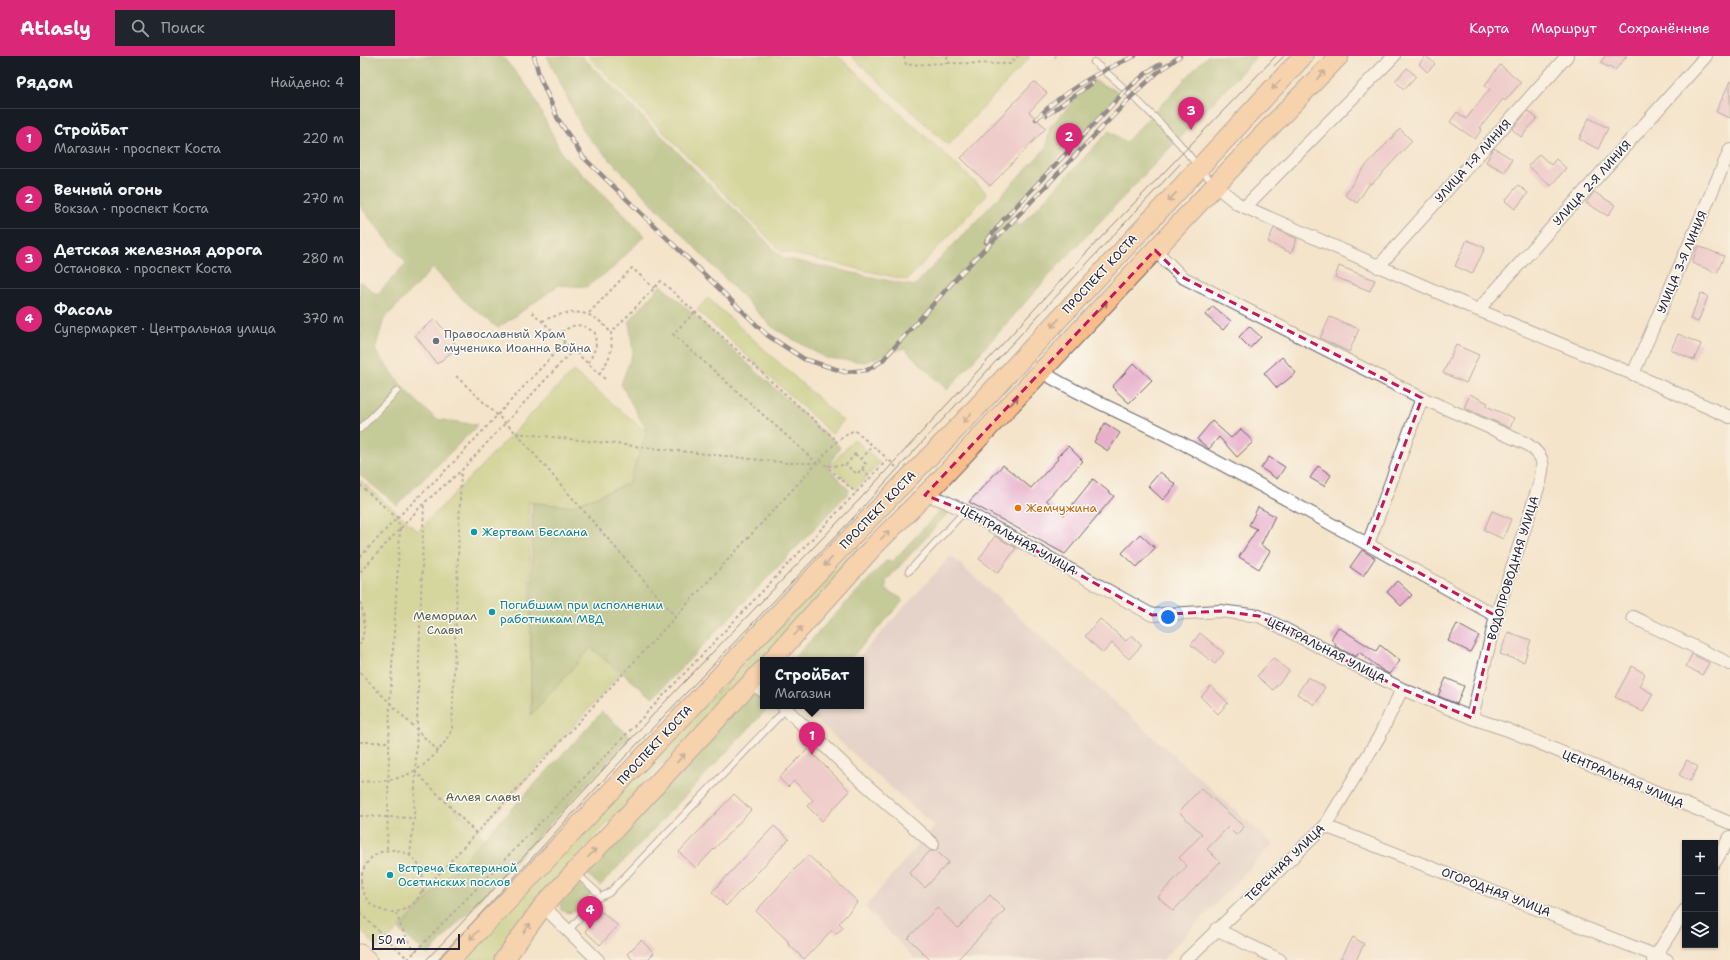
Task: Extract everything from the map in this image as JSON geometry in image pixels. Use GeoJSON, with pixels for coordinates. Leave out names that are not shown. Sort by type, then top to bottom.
{"type":"FeatureCollection","features":[{"type":"Feature","properties":{"kind":"main road","name":"ПРОСПЕКТ КОСТА"},"geometry":{"type":"LineString","coordinates":[[450,960],[965,420],[1303,56]]}},
{"type":"Feature","properties":{"kind":"main road","name":"ПРОСПЕКТ КОСТА"},"geometry":{"type":"LineString","coordinates":[[775,657],[874,546],[925,495],[1042,372],[1155,250],[1340,56]]}},
{"type":"Feature","properties":{"kind":"main road"},"geometry":{"type":"LineString","coordinates":[[888,499],[905,515]]}},
{"type":"Feature","properties":{"kind":"main road"},"geometry":{"type":"LineString","coordinates":[[504,960],[543,906],[759,681]]}},
{"type":"Feature","properties":{"kind":"main road"},"geometry":{"type":"LineString","coordinates":[[360,953],[368,960]]}},
{"type":"Feature","properties":{"kind":"street"},"geometry":{"type":"LineString","coordinates":[[1245,207],[1394,56]]}},
{"type":"Feature","properties":{"kind":"street","name":"УЛИЦА 1-Я ЛИНИЯ"},"geometry":{"type":"LineString","coordinates":[[1378,266],[1567,56]]}},
{"type":"Feature","properties":{"kind":"street","name":"УЛИЦА 2-Я ЛИНИЯ"},"geometry":{"type":"LineString","coordinates":[[1478,310],[1706,56]]}},
{"type":"Feature","properties":{"kind":"street","name":"УЛИЦА 3-Я ЛИНИЯ"},"geometry":{"type":"LineString","coordinates":[[1633,374],[1730,150]]}},
{"type":"Feature","properties":{"kind":"street"},"geometry":{"type":"LineString","coordinates":[[1216,186],[1238,204],[1478,310],[1633,374],[1730,417]]}},
{"type":"Feature","properties":{"kind":"street"},"geometry":{"type":"LineString","coordinates":[[1155,250],[1182,277],[1422,398],[1368,544]]}},
{"type":"Feature","properties":{"kind":"street"},"geometry":{"type":"LineString","coordinates":[[1042,372],[1066,387],[1185,445],[1368,544],[1496,616]]}},
{"type":"Feature","properties":{"kind":"street","name":"ВОДОПРОВОДНАЯ УЛИЦА"},"geometry":{"type":"LineString","coordinates":[[1422,398],[1527,444],[1539,453],[1543,464],[1540,482],[1496,616],[1472,718]]}},
{"type":"Feature","properties":{"kind":"street","name":"ЦЕНТРАЛЬНАЯ УЛИЦА"},"geometry":{"type":"LineString","coordinates":[[925,495],[942,500],[965,511],[1152,615],[1220,611],[1259,616],[1402,689],[1472,718],[1508,730],[1730,823]]}},
{"type":"Feature","properties":{"kind":"street"},"geometry":{"type":"LineString","coordinates":[[1633,617],[1730,664]]}},
{"type":"Feature","properties":{"kind":"street","name":"ТЕРЕЧНАЯ УЛИЦА"},"geometry":{"type":"LineString","coordinates":[[1186,960],[1216,929],[1325,826],[1379,737],[1402,689]]}},
{"type":"Feature","properties":{"kind":"street"},"geometry":{"type":"LineString","coordinates":[[786,709],[856,776],[933,844]]}},
{"type":"Feature","properties":{"kind":"street","name":"ОГОРОДНАЯ УЛИЦА"},"geometry":{"type":"LineString","coordinates":[[1325,826],[1659,958]]}},
{"type":"Feature","properties":{"kind":"street"},"geometry":{"type":"LineString","coordinates":[[1718,857],[1730,837]]}},
{"type":"Feature","properties":{"kind":"street"},"geometry":{"type":"LineString","coordinates":[[543,906],[598,960]]}},
{"type":"Feature","properties":{"kind":"street"},"geometry":{"type":"LineString","coordinates":[[1659,958],[1684,912]]}},
{"type":"Feature","properties":{"kind":"street"},"geometry":{"type":"LineString","coordinates":[[1216,929],[1280,960]]}},
{"type":"Feature","properties":{"kind":"lane"},"geometry":{"type":"LineString","coordinates":[[1094,62],[1132,96],[1178,143],[1216,186]]}},
{"type":"Feature","properties":{"kind":"lane"},"geometry":{"type":"LineString","coordinates":[[360,429],[397,391]]}},
{"type":"Feature","properties":{"kind":"lane"},"geometry":{"type":"LineString","coordinates":[[909,571],[965,511]]}},
{"type":"Feature","properties":{"kind":"lane"},"geometry":{"type":"LineString","coordinates":[[568,931],[598,898],[609,892],[782,709]]}},
{"type":"Feature","properties":{"kind":"lane"},"geometry":{"type":"LineString","coordinates":[[575,872],[598,892]]}},
{"type":"Feature","properties":{"kind":"path"},"geometry":{"type":"LineString","coordinates":[[904,56],[906,65],[949,63],[1010,64],[1018,56]]}},
{"type":"Feature","properties":{"kind":"path"},"geometry":{"type":"LineString","coordinates":[[947,56],[949,63]]}},
{"type":"Feature","properties":{"kind":"path"},"geometry":{"type":"LineString","coordinates":[[589,314],[632,268],[654,288]]}},
{"type":"Feature","properties":{"kind":"path"},"geometry":{"type":"LineString","coordinates":[[611,333],[661,281],[837,441]]}},
{"type":"Feature","properties":{"kind":"path"},"geometry":{"type":"LineString","coordinates":[[532,312],[607,381]]}},
{"type":"Feature","properties":{"kind":"path"},"geometry":{"type":"LineString","coordinates":[[695,312],[673,334],[817,463]]}},
{"type":"Feature","properties":{"kind":"path"},"geometry":{"type":"LineString","coordinates":[[542,321],[558,314],[589,314],[603,322],[611,333],[612,348],[607,363],[599,374]]}},
{"type":"Feature","properties":{"kind":"path"},"geometry":{"type":"LineString","coordinates":[[556,335],[573,325],[584,325],[595,333],[596,347],[588,364]]}},
{"type":"Feature","properties":{"kind":"path"},"geometry":{"type":"LineString","coordinates":[[360,557],[456,460],[564,343]]}},
{"type":"Feature","properties":{"kind":"path"},"geometry":{"type":"LineString","coordinates":[[360,572],[424,503],[461,471],[574,350]]}},
{"type":"Feature","properties":{"kind":"path"},"geometry":{"type":"LineString","coordinates":[[456,376],[516,433],[675,616]]}},
{"type":"Feature","properties":{"kind":"path"},"geometry":{"type":"LineString","coordinates":[[422,892],[424,883],[422,871],[419,865],[410,856],[401,851],[386,850],[375,855],[366,863],[360,880],[363,893],[370,904],[385,912],[396,913],[412,906],[422,892],[837,441],[854,430],[888,459],[908,479]]}},
{"type":"Feature","properties":{"kind":"path"},"geometry":{"type":"LineString","coordinates":[[516,433],[788,463],[817,463]]}},
{"type":"Feature","properties":{"kind":"path"},"geometry":{"type":"LineString","coordinates":[[861,459],[873,446]]}},
{"type":"Feature","properties":{"kind":"path"},"geometry":{"type":"LineString","coordinates":[[827,466],[846,465],[857,474],[866,464],[855,454],[846,465]]}},
{"type":"Feature","properties":{"kind":"path"},"geometry":{"type":"LineString","coordinates":[[360,913],[408,959],[646,713],[888,459]]}},
{"type":"Feature","properties":{"kind":"path"},"geometry":{"type":"LineString","coordinates":[[820,460],[856,493]]}},
{"type":"Feature","properties":{"kind":"path"},"geometry":{"type":"LineString","coordinates":[[862,469],[871,477]]}},
{"type":"Feature","properties":{"kind":"path"},"geometry":{"type":"LineString","coordinates":[[360,782],[388,781],[415,771],[435,756],[445,744],[452,730],[461,471]]}},
{"type":"Feature","properties":{"kind":"path"},"geometry":{"type":"LineString","coordinates":[[360,485],[397,518],[400,529],[390,702],[386,850]]}},
{"type":"Feature","properties":{"kind":"path"},"geometry":{"type":"LineString","coordinates":[[410,856],[414,818],[424,503]]}},
{"type":"Feature","properties":{"kind":"path"},"geometry":{"type":"LineString","coordinates":[[360,602],[364,613],[365,625],[360,645]]}},
{"type":"Feature","properties":{"kind":"path"},"geometry":{"type":"LineString","coordinates":[[420,620],[455,616]]}},
{"type":"Feature","properties":{"kind":"path"},"geometry":{"type":"LineString","coordinates":[[360,673],[417,729],[438,752]]}},
{"type":"Feature","properties":{"kind":"path"},"geometry":{"type":"LineString","coordinates":[[360,742],[389,742]]}},
{"type":"Feature","properties":{"kind":"path"},"geometry":{"type":"LineString","coordinates":[[415,771],[476,833]]}},
{"type":"Feature","properties":{"kind":"path"},"geometry":{"type":"LineString","coordinates":[[360,816],[414,818]]}},
{"type":"Feature","properties":{"kind":"path"},"geometry":{"type":"LineString","coordinates":[[396,913],[402,929],[415,952]]}},
{"type":"Feature","properties":{"kind":"highlighted area"},"geometry":{"type":"Polygon","coordinates":[[[1155,250],[1182,277],[1422,398],[1368,544],[1496,616],[1472,718],[1402,689],[1259,616],[1220,611],[1152,615],[965,511],[925,495],[1155,250]]]}},
{"type":"Feature","properties":{"kind":"shaded area"},"geometry":{"type":"Polygon","coordinates":[[[951,556],[1273,844],[1162,960],[916,960],[865,907],[934,826],[808,713],[811,709],[864,709],[864,657],[859,657],[951,556]]]}},
{"type":"Feature","properties":{"kind":"green space"},"geometry":{"type":"Polygon","coordinates":[[[360,56],[502,56],[530,90],[563,156],[617,207],[644,236],[613,268],[586,287],[559,285],[498,328],[462,299],[433,268],[384,319],[375,350],[406,391],[436,419],[478,425],[397,505],[360,475],[360,281],[377,295],[406,263],[360,206],[360,56]]]}},
{"type":"Feature","properties":{"kind":"green space"},"geometry":{"type":"Polygon","coordinates":[[[547,56],[582,56],[783,258],[914,286],[1046,148],[1050,127],[1093,80],[1120,93],[1057,159],[1041,180],[1008,214],[1020,226],[1109,131],[1126,142],[1207,56],[1257,56],[1057,267],[947,390],[904,348],[865,362],[825,358],[772,327],[585,134],[547,56]]]}},
{"type":"Feature","properties":{"kind":"green space"},"geometry":{"type":"Polygon","coordinates":[[[588,56],[838,56],[988,194],[907,280],[781,251],[588,56]]]}},
{"type":"Feature","properties":{"kind":"green space"},"geometry":{"type":"Polygon","coordinates":[[[851,56],[1029,56],[1030,57],[948,145],[851,56]]]}},
{"type":"Feature","properties":{"kind":"green space"},"geometry":{"type":"Polygon","coordinates":[[[661,285],[840,447],[828,467],[850,491],[653,698],[591,648],[531,715],[532,503],[571,506],[628,484],[647,432],[621,384],[633,352],[629,321],[661,285]]]}},
{"type":"Feature","properties":{"kind":"green space"},"geometry":{"type":"Polygon","coordinates":[[[708,298],[843,421],[832,434],[697,310],[708,298]]]}},
{"type":"Feature","properties":{"kind":"green space","name":"Мемориал Славы"},"geometry":{"type":"Polygon","coordinates":[[[573,371],[647,432],[629,483],[570,507],[529,502],[531,714],[591,647],[620,674],[479,832],[450,805],[485,838],[379,949],[360,930],[360,480],[418,531],[573,371]]]}},
{"type":"Feature","properties":{"kind":"green space"},"geometry":{"type":"Polygon","coordinates":[[[854,439],[880,463],[855,489],[830,466],[854,439]]]}},
{"type":"Feature","properties":{"kind":"green space"},"geometry":{"type":"Polygon","coordinates":[[[943,507],[947,507],[950,511],[886,581],[886,590],[901,598],[902,602],[852,657],[795,657],[886,561],[892,562],[943,507]]]}},
{"type":"Feature","properties":{"kind":"green space"},"geometry":{"type":"Polygon","coordinates":[[[858,546],[862,550],[762,657],[760,657],[760,660],[536,900],[495,960],[458,960],[858,546]]]}},
{"type":"Feature","properties":{"kind":"green space"},"geometry":{"type":"Polygon","coordinates":[[[755,690],[760,692],[760,709],[767,709],[600,886],[584,871],[755,690]]]}},
{"type":"Feature","properties":{"kind":"green space"},"geometry":{"type":"Polygon","coordinates":[[[602,712],[631,737],[428,955],[399,930],[602,712]]]}},
{"type":"Feature","properties":{"kind":"green space"},"geometry":{"type":"Polygon","coordinates":[[[577,881],[591,894],[578,909],[570,913],[561,910],[560,904],[564,896],[577,881]]]}},
{"type":"Feature","properties":{"kind":"building"},"geometry":{"type":"Polygon","coordinates":[[[1426,56],[1435,64],[1427,72],[1419,64],[1426,56]]]}},
{"type":"Feature","properties":{"kind":"building"},"geometry":{"type":"Polygon","coordinates":[[[1605,56],[1627,56],[1615,70],[1600,63],[1605,56]]]}},
{"type":"Feature","properties":{"kind":"building"},"geometry":{"type":"Polygon","coordinates":[[[1500,65],[1521,82],[1505,101],[1503,99],[1480,128],[1482,129],[1475,139],[1450,122],[1457,112],[1466,119],[1490,89],[1485,85],[1500,65]]]}},
{"type":"Feature","properties":{"kind":"building"},"geometry":{"type":"Polygon","coordinates":[[[1407,68],[1416,76],[1404,89],[1395,81],[1407,68]]]}},
{"type":"Feature","properties":{"kind":"building"},"geometry":{"type":"Polygon","coordinates":[[[1730,81],[1730,118],[1716,112],[1730,81]]]}},
{"type":"Feature","properties":{"kind":"building"},"geometry":{"type":"Polygon","coordinates":[[[1034,82],[1047,93],[1029,112],[1046,128],[990,186],[961,158],[1034,82]]]}},
{"type":"Feature","properties":{"kind":"building"},"geometry":{"type":"Polygon","coordinates":[[[1528,111],[1537,118],[1521,137],[1512,129],[1528,111]]]}},
{"type":"Feature","properties":{"kind":"building"},"geometry":{"type":"Polygon","coordinates":[[[1589,118],[1608,128],[1598,149],[1579,139],[1589,118]]]}},
{"type":"Feature","properties":{"kind":"building"},"geometry":{"type":"Polygon","coordinates":[[[1400,129],[1412,141],[1372,184],[1370,183],[1357,203],[1345,195],[1361,171],[1400,129]]]}},
{"type":"Feature","properties":{"kind":"building"},"geometry":{"type":"Polygon","coordinates":[[[1494,148],[1512,159],[1505,172],[1486,162],[1494,148]]]}},
{"type":"Feature","properties":{"kind":"building"},"geometry":{"type":"Polygon","coordinates":[[[1539,154],[1551,165],[1556,159],[1566,168],[1551,186],[1528,166],[1539,154]]]}},
{"type":"Feature","properties":{"kind":"building"},"geometry":{"type":"Polygon","coordinates":[[[1518,185],[1528,193],[1515,209],[1505,201],[1518,185]]]}},
{"type":"Feature","properties":{"kind":"building"},"geometry":{"type":"Polygon","coordinates":[[[1594,192],[1615,205],[1608,216],[1586,203],[1594,192]]]}},
{"type":"Feature","properties":{"kind":"building"},"geometry":{"type":"Polygon","coordinates":[[[1274,228],[1297,239],[1291,253],[1268,242],[1274,228]]]}},
{"type":"Feature","properties":{"kind":"building"},"geometry":{"type":"Polygon","coordinates":[[[1467,240],[1485,248],[1472,274],[1455,266],[1467,240]]]}},
{"type":"Feature","properties":{"kind":"building"},"geometry":{"type":"Polygon","coordinates":[[[1698,246],[1724,256],[1717,273],[1692,263],[1698,246]]]}},
{"type":"Feature","properties":{"kind":"building"},"geometry":{"type":"Polygon","coordinates":[[[1339,266],[1375,280],[1370,291],[1335,277],[1339,266]]]}},
{"type":"Feature","properties":{"kind":"building"},"geometry":{"type":"Polygon","coordinates":[[[1701,293],[1708,296],[1698,322],[1690,319],[1701,293]]]}},
{"type":"Feature","properties":{"kind":"building"},"geometry":{"type":"Polygon","coordinates":[[[1213,306],[1231,321],[1223,330],[1205,315],[1213,306]]]}},
{"type":"Feature","properties":{"kind":"building"},"geometry":{"type":"Polygon","coordinates":[[[1330,317],[1359,329],[1349,352],[1320,338],[1330,317]]]}},
{"type":"Feature","properties":{"kind":"building","name":"Православный Храм мученика Иоанна Война"},"geometry":{"type":"Polygon","coordinates":[[[435,319],[458,347],[437,364],[415,335],[435,319]]]}},
{"type":"Feature","properties":{"kind":"building"},"geometry":{"type":"Polygon","coordinates":[[[1249,326],[1261,337],[1250,348],[1239,337],[1249,326]]]}},
{"type":"Feature","properties":{"kind":"building"},"geometry":{"type":"Polygon","coordinates":[[[1678,334],[1701,344],[1694,360],[1671,350],[1678,334]]]}},
{"type":"Feature","properties":{"kind":"building"},"geometry":{"type":"Polygon","coordinates":[[[1456,345],[1479,355],[1466,383],[1443,373],[1456,345]]]}},
{"type":"Feature","properties":{"kind":"building"},"geometry":{"type":"Polygon","coordinates":[[[1282,357],[1296,373],[1277,388],[1264,373],[1282,357]]]}},
{"type":"Feature","properties":{"kind":"building"},"geometry":{"type":"Polygon","coordinates":[[[1134,363],[1152,380],[1129,403],[1112,387],[1134,363]]]}},
{"type":"Feature","properties":{"kind":"building"},"geometry":{"type":"Polygon","coordinates":[[[1470,394],[1488,403],[1486,406],[1514,418],[1510,428],[1464,408],[1470,394]]]}},
{"type":"Feature","properties":{"kind":"building"},"geometry":{"type":"Polygon","coordinates":[[[1212,421],[1231,438],[1241,429],[1253,442],[1237,457],[1219,437],[1209,449],[1197,439],[1212,421]]]}},
{"type":"Feature","properties":{"kind":"building"},"geometry":{"type":"Polygon","coordinates":[[[1105,423],[1120,433],[1108,451],[1094,442],[1105,423]]]}},
{"type":"Feature","properties":{"kind":"building","name":"Жемчужина"},"geometry":{"type":"Polygon","coordinates":[[[1068,446],[1083,461],[1046,500],[1064,515],[1093,479],[1114,496],[1065,554],[969,502],[1003,465],[1031,488],[1068,446]]]}},
{"type":"Feature","properties":{"kind":"building"},"geometry":{"type":"Polygon","coordinates":[[[1269,457],[1285,467],[1277,479],[1261,468],[1269,457]]]}},
{"type":"Feature","properties":{"kind":"building"},"geometry":{"type":"Polygon","coordinates":[[[1318,466],[1331,475],[1324,486],[1310,478],[1318,466]]]}},
{"type":"Feature","properties":{"kind":"building"},"geometry":{"type":"Polygon","coordinates":[[[1160,472],[1176,485],[1163,500],[1148,486],[1160,472]]]}},
{"type":"Feature","properties":{"kind":"building"},"geometry":{"type":"Polygon","coordinates":[[[1258,507],[1275,516],[1261,545],[1270,551],[1259,569],[1239,557],[1257,529],[1249,525],[1258,507]]]}},
{"type":"Feature","properties":{"kind":"building"},"geometry":{"type":"Polygon","coordinates":[[[1492,511],[1511,519],[1503,539],[1484,530],[1492,511]]]}},
{"type":"Feature","properties":{"kind":"building"},"geometry":{"type":"Polygon","coordinates":[[[1140,534],[1155,548],[1137,567],[1122,553],[1140,534]]]}},
{"type":"Feature","properties":{"kind":"building"},"geometry":{"type":"Polygon","coordinates":[[[995,536],[1016,548],[998,573],[979,559],[995,536]]]}},
{"type":"Feature","properties":{"kind":"building"},"geometry":{"type":"Polygon","coordinates":[[[1362,550],[1375,558],[1363,576],[1350,567],[1362,550]]]}},
{"type":"Feature","properties":{"kind":"building"},"geometry":{"type":"Polygon","coordinates":[[[1397,581],[1412,595],[1401,606],[1387,592],[1397,581]]]}},
{"type":"Feature","properties":{"kind":"building"},"geometry":{"type":"Polygon","coordinates":[[[1100,619],[1126,641],[1132,635],[1142,645],[1129,659],[1112,643],[1103,653],[1085,636],[1100,619]]]}},
{"type":"Feature","properties":{"kind":"building"},"geometry":{"type":"Polygon","coordinates":[[[1457,624],[1479,636],[1470,652],[1448,641],[1457,624]]]}},
{"type":"Feature","properties":{"kind":"building"},"geometry":{"type":"Polygon","coordinates":[[[1338,627],[1376,651],[1380,645],[1400,661],[1389,674],[1359,652],[1356,657],[1335,646],[1336,644],[1331,639],[1338,627]]]}},
{"type":"Feature","properties":{"kind":"building"},"geometry":{"type":"Polygon","coordinates":[[[1508,632],[1531,640],[1524,662],[1500,654],[1508,632]]]}},
{"type":"Feature","properties":{"kind":"building"},"geometry":{"type":"Polygon","coordinates":[[[1200,633],[1224,653],[1215,664],[1191,645],[1200,633]]]}},
{"type":"Feature","properties":{"kind":"building"},"geometry":{"type":"Polygon","coordinates":[[[1692,654],[1709,663],[1702,675],[1686,666],[1692,654]]]}},
{"type":"Feature","properties":{"kind":"building"},"geometry":{"type":"Polygon","coordinates":[[[1273,658],[1289,671],[1273,690],[1257,676],[1273,658]]]}},
{"type":"Feature","properties":{"kind":"building"},"geometry":{"type":"Polygon","coordinates":[[[1632,666],[1645,674],[1639,686],[1653,694],[1643,712],[1615,697],[1632,666]]]}},
{"type":"Feature","properties":{"kind":"building"},"geometry":{"type":"Polygon","coordinates":[[[1308,677],[1325,687],[1315,705],[1297,694],[1308,677]]]}},
{"type":"Feature","properties":{"kind":"building"},"geometry":{"type":"Polygon","coordinates":[[[1446,678],[1464,686],[1457,704],[1438,696],[1446,678]]]}},
{"type":"Feature","properties":{"kind":"building"},"geometry":{"type":"Polygon","coordinates":[[[1211,686],[1228,703],[1218,714],[1201,697],[1211,686]]]}},
{"type":"Feature","properties":{"kind":"building"},"geometry":{"type":"Polygon","coordinates":[[[808,749],[850,791],[822,821],[807,806],[813,800],[794,781],[788,787],[779,778],[808,749]]]}},
{"type":"Feature","properties":{"kind":"building"},"geometry":{"type":"Polygon","coordinates":[[[1687,760],[1698,767],[1690,781],[1679,775],[1687,760]]]}},
{"type":"Feature","properties":{"kind":"building"},"geometry":{"type":"Polygon","coordinates":[[[1201,788],[1244,827],[1236,835],[1228,827],[1207,849],[1220,862],[1173,911],[1158,897],[1187,866],[1179,858],[1202,834],[1179,812],[1201,788]]]}},
{"type":"Feature","properties":{"kind":"building"},"geometry":{"type":"Polygon","coordinates":[[[734,794],[751,810],[696,868],[679,852],[734,794]]]}},
{"type":"Feature","properties":{"kind":"building"},"geometry":{"type":"Polygon","coordinates":[[[774,826],[789,839],[726,906],[712,892],[774,826]]]}},
{"type":"Feature","properties":{"kind":"building"},"geometry":{"type":"Polygon","coordinates":[[[930,851],[936,851],[949,862],[925,888],[909,873],[930,851]]]}},
{"type":"Feature","properties":{"kind":"building"},"geometry":{"type":"Polygon","coordinates":[[[808,855],[858,902],[839,923],[843,927],[837,934],[832,930],[804,959],[787,943],[789,942],[756,911],[808,855]]]}},
{"type":"Feature","properties":{"kind":"building"},"geometry":{"type":"Polygon","coordinates":[[[990,895],[1005,910],[957,960],[930,960],[908,938],[937,908],[958,928],[990,895]]]}},
{"type":"Feature","properties":{"kind":"building"},"geometry":{"type":"Polygon","coordinates":[[[602,912],[618,926],[600,945],[585,931],[602,912]]]}},
{"type":"Feature","properties":{"kind":"building"},"geometry":{"type":"Polygon","coordinates":[[[1353,937],[1364,944],[1356,960],[1340,960],[1353,937]]]}},
{"type":"Feature","properties":{"kind":"building"},"geometry":{"type":"Polygon","coordinates":[[[641,940],[654,953],[647,960],[633,960],[627,954],[641,940]]]}},
{"type":"Feature","properties":{"kind":"tram line"},"geometry":{"type":"LineString","coordinates":[[426,960],[495,888],[662,705],[861,498],[1088,251],[1276,56]]}},
{"type":"Feature","properties":{"kind":"tram line"},"geometry":{"type":"LineString","coordinates":[[1274,66],[1284,56]]}},
{"type":"Feature","properties":{"kind":"tram line"},"geometry":{"type":"LineString","coordinates":[[438,960],[623,759],[854,517],[1007,349],[1180,164]]}},
{"type":"Feature","properties":{"kind":"railway"},"geometry":{"type":"LineString","coordinates":[[534,56],[539,75],[558,119],[583,157],[767,335],[804,359],[845,372],[867,370],[882,361],[961,273],[1132,96],[1157,73],[1180,56]]}},
{"type":"Feature","properties":{"kind":"railway"},"geometry":{"type":"LineString","coordinates":[[1036,119],[1058,99],[1082,83],[1095,75],[1135,56]]}},
{"type":"Feature","properties":{"kind":"railway"},"geometry":{"type":"LineString","coordinates":[[986,242],[1004,219],[1126,90],[1149,71],[1161,64]]}},
{"type":"Feature","properties":{"kind":"railway"},"geometry":{"type":"LineString","coordinates":[[1047,115],[1093,82]]}},
{"type":"Feature","properties":{"kind":"place","name":"Детская железная дорога"},"geometry":{"type":"Point","coordinates":[1191,130]}},
{"type":"Feature","properties":{"kind":"place","name":"Вечный огонь"},"geometry":{"type":"Point","coordinates":[1069,156]}},
{"type":"Feature","properties":{"kind":"place","name":"Православный Храм мученика Иоанна Война"},"geometry":{"type":"Point","coordinates":[436,341]}},
{"type":"Feature","properties":{"kind":"place","name":"Жемчужина"},"geometry":{"type":"Point","coordinates":[1018,508]}},
{"type":"Feature","properties":{"kind":"place","name":"Жертвам Беслана"},"geometry":{"type":"Point","coordinates":[474,532]}},
{"type":"Feature","properties":{"kind":"place","name":"Погибшим при исполнении работникам МВД"},"geometry":{"type":"Point","coordinates":[492,612]}},
{"type":"Feature","properties":{"kind":"place","name":"СтройБат"},"geometry":{"type":"Point","coordinates":[812,755]}},
{"type":"Feature","properties":{"kind":"place","name":"Встреча Екатериной Осетинских послов"},"geometry":{"type":"Point","coordinates":[390,875]}},
{"type":"Feature","properties":{"kind":"place","name":"Фасоль"},"geometry":{"type":"Point","coordinates":[590,929]}},
{"type":"Feature","properties":{"kind":"park label","name":"Аллея славы"},"geometry":{"type":"Point","coordinates":[483,797]}}]}
